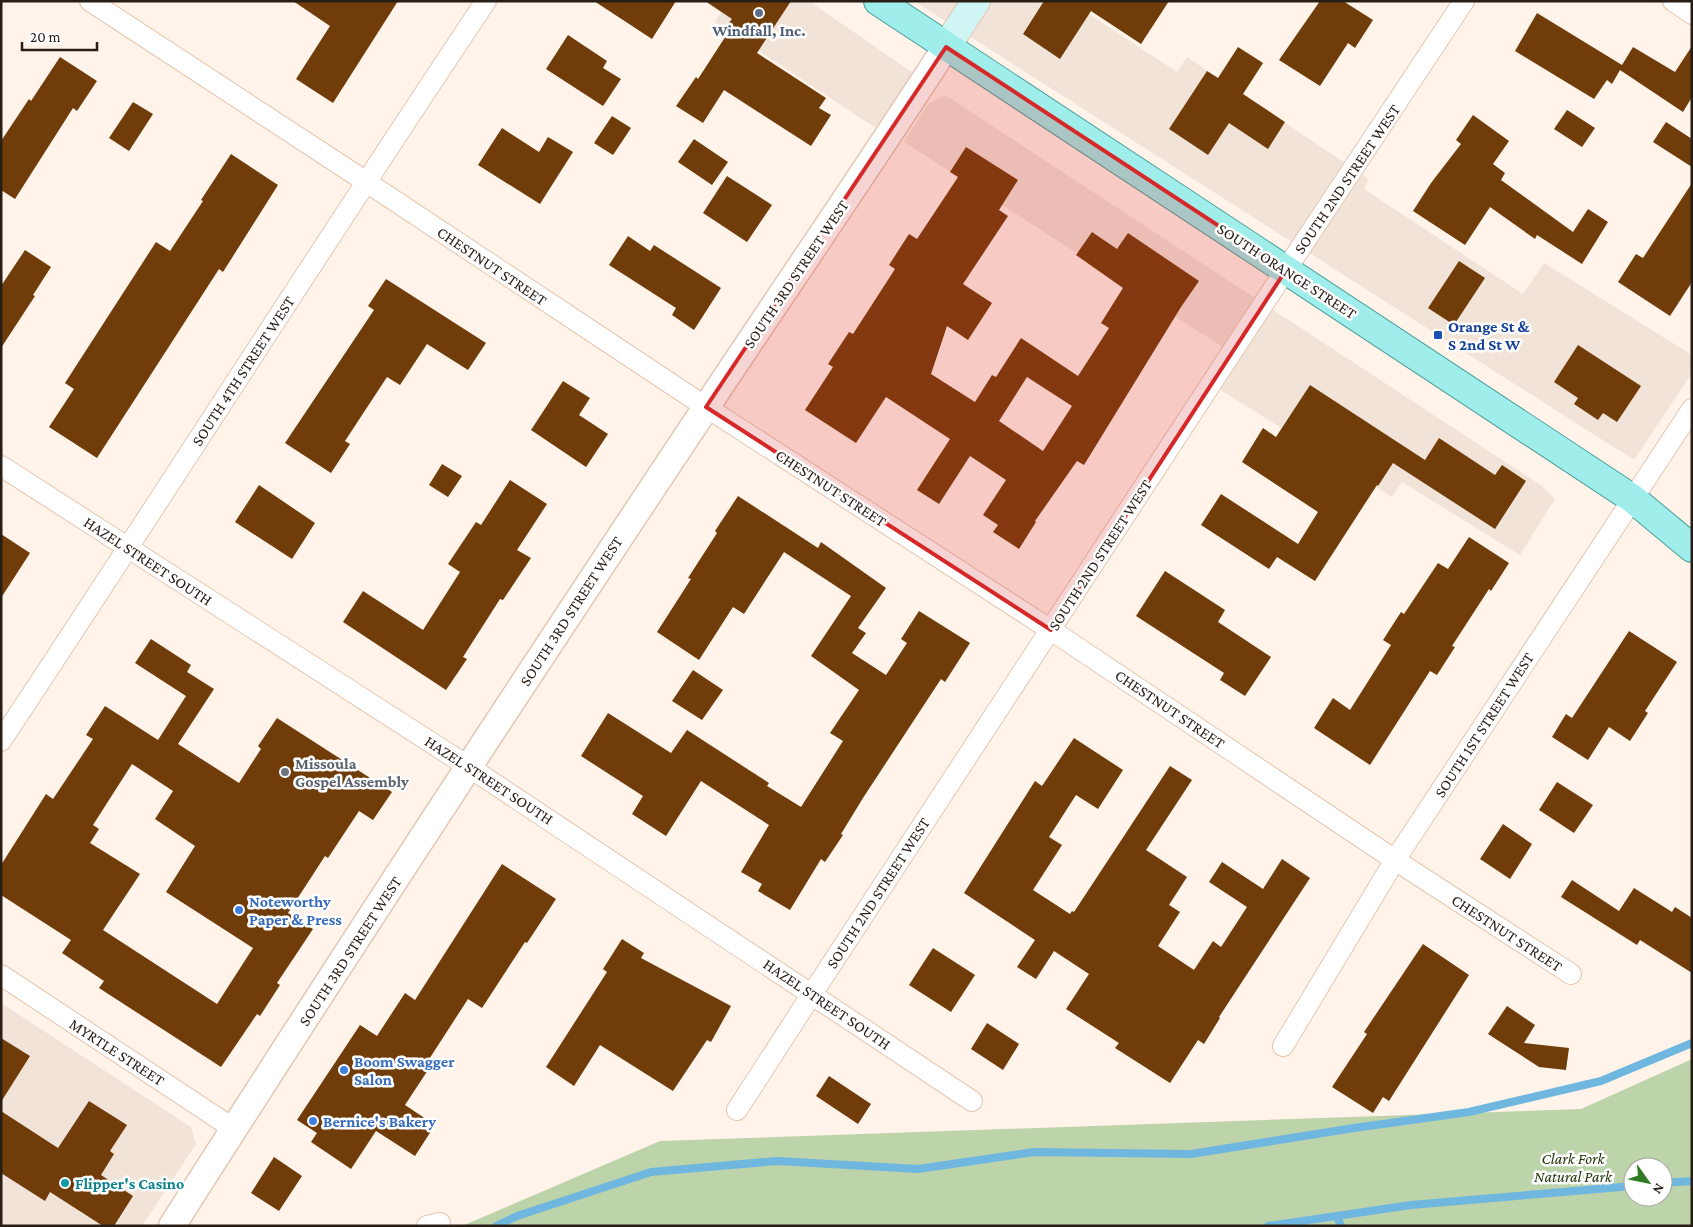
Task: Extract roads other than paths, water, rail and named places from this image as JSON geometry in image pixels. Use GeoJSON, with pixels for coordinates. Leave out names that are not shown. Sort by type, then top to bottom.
{"type":"FeatureCollection","features":[{"type":"Feature","properties":{"kind":"main road","name":"SOUTH ORANGE STREET"},"geometry":{"type":"LineString","coordinates":[[878,1],[1633,499],[1692,548]]}},
{"type":"Feature","properties":{"kind":"main road","name":"SOUTH 3RD STREET WEST"},"geometry":{"type":"LineString","coordinates":[[946,47],[976,1]]}},
{"type":"Feature","properties":{"kind":"street","name":"CHESTNUT STREET"},"geometry":{"type":"LineString","coordinates":[[90,1],[706,407],[1051,630],[1395,860],[1571,974]]}},
{"type":"Feature","properties":{"kind":"street","name":"SOUTH 4TH STREET WEST"},"geometry":{"type":"LineString","coordinates":[[1,741],[128,549],[365,181],[486,1]]}},
{"type":"Feature","properties":{"kind":"street","name":"SOUTH 2ND STREET WEST"},"geometry":{"type":"LineString","coordinates":[[737,1110],[1464,1]]}},
{"type":"Feature","properties":{"kind":"street"},"geometry":{"type":"LineString","coordinates":[[1673,1],[1692,14]]}},
{"type":"Feature","properties":{"kind":"street","name":"SOUTH 3RD STREET WEST"},"geometry":{"type":"LineString","coordinates":[[172,1226],[469,766],[706,407],[883,145],[946,47]]}},
{"type":"Feature","properties":{"kind":"street","name":"SOUTH 1ST STREET WEST"},"geometry":{"type":"LineString","coordinates":[[1283,1046],[1395,860],[1692,408]]}},
{"type":"Feature","properties":{"kind":"street","name":"HAZEL STREET SOUTH"},"geometry":{"type":"LineString","coordinates":[[1,466],[469,766],[972,1101]]}},
{"type":"Feature","properties":{"kind":"street","name":"MYRTLE STREET"},"geometry":{"type":"LineString","coordinates":[[1,974],[234,1129]]}},
{"type":"Feature","properties":{"kind":"waterway"},"geometry":{"type":"LineString","coordinates":[[496,1226],[517,1216],[651,1172],[777,1161],[918,1169],[1034,1152],[1191,1154],[1469,1112],[1601,1081],[1692,1043]]}},
{"type":"Feature","properties":{"kind":"waterway"},"geometry":{"type":"LineString","coordinates":[[1673,1182],[1692,1181]]}},
{"type":"Feature","properties":{"kind":"waterway"},"geometry":{"type":"LineString","coordinates":[[1268,1226],[1411,1205],[1623,1187]]}},
{"type":"Feature","properties":{"kind":"waterway"},"geometry":{"type":"LineString","coordinates":[[1337,1216],[1341,1226]]}},
{"type":"Feature","properties":{"kind":"place","name":"Windfall, Inc."},"geometry":{"type":"Point","coordinates":[759,13]}},
{"type":"Feature","properties":{"kind":"place","name":"Orange St & S 2nd St W"},"geometry":{"type":"Point","coordinates":[1438,335]}},
{"type":"Feature","properties":{"kind":"place","name":"Missoula Gospel Assembly"},"geometry":{"type":"Point","coordinates":[285,772]}},
{"type":"Feature","properties":{"kind":"place","name":"Noteworthy Paper & Press"},"geometry":{"type":"Point","coordinates":[239,910]}},
{"type":"Feature","properties":{"kind":"place","name":"Boom Swagger Salon"},"geometry":{"type":"Point","coordinates":[344,1070]}},
{"type":"Feature","properties":{"kind":"place","name":"Bernice's Bakery"},"geometry":{"type":"Point","coordinates":[313,1121]}},
{"type":"Feature","properties":{"kind":"place","name":"Flipper's Casino"},"geometry":{"type":"Point","coordinates":[65,1183]}},
{"type":"Feature","properties":{"kind":"park label","name":"Clark Fork Natural Park"},"geometry":{"type":"Point","coordinates":[1573,1167]}}]}
